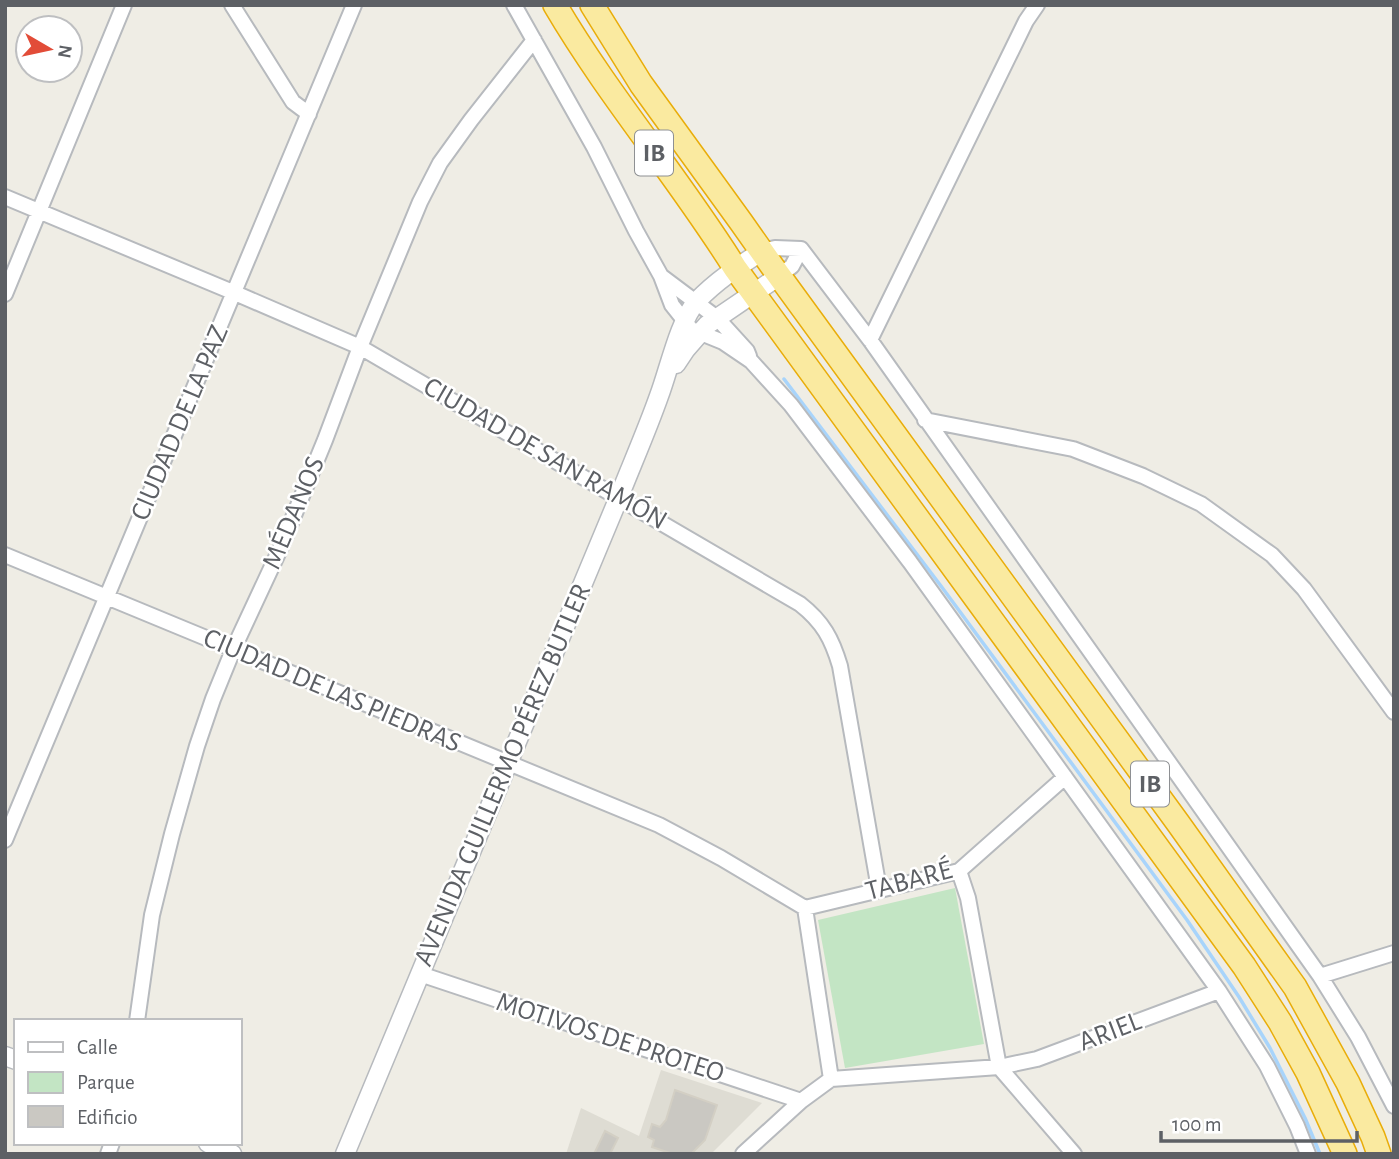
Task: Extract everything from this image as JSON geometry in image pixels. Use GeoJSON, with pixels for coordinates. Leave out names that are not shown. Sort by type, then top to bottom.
{"type":"FeatureCollection","features":[{"type":"Feature","properties":{"kind":"highway","name":"IB"},"geometry":{"type":"LineString","coordinates":[[555,5],[573,37],[718,240],[735,268],[1244,966],[1308,1073],[1345,1154]]}},
{"type":"Feature","properties":{"kind":"highway","name":"IB"},"geometry":{"type":"LineString","coordinates":[[592,5],[642,84],[761,251],[1295,987],[1348,1083],[1379,1154]]}},
{"type":"Feature","properties":{"kind":"street"},"geometry":{"type":"LineString","coordinates":[[5,294],[124,5]]}},
{"type":"Feature","properties":{"kind":"street"},"geometry":{"type":"LineString","coordinates":[[232,5],[293,102],[309,114]]}},
{"type":"Feature","properties":{"kind":"street","name":"CIUDAD DE LA PAZ"},"geometry":{"type":"LineString","coordinates":[[5,840],[354,5]]}},
{"type":"Feature","properties":{"kind":"street"},"geometry":{"type":"LineString","coordinates":[[514,5],[594,147],[661,276],[671,305],[692,327],[723,342],[751,361],[791,405],[878,520],[1219,991],[1267,1066],[1308,1154]]}},
{"type":"Feature","properties":{"kind":"street"},"geometry":{"type":"LineString","coordinates":[[870,341],[1026,21],[1037,5]]}},
{"type":"Feature","properties":{"kind":"street","name":"MÉDANOS"},"geometry":{"type":"LineString","coordinates":[[137,1019],[152,915],[172,834],[213,699],[311,476],[360,347],[420,202],[440,163],[534,40]]}},
{"type":"Feature","properties":{"kind":"street","name":"CIUDAD DE SAN RAMÓN"},"geometry":{"type":"LineString","coordinates":[[5,197],[360,347],[800,604],[815,616],[826,631],[834,645],[840,666],[879,889]]}},
{"type":"Feature","properties":{"kind":"street"},"geometry":{"type":"LineString","coordinates":[[761,251],[775,248],[802,249]]}},
{"type":"Feature","properties":{"kind":"street"},"geometry":{"type":"LineString","coordinates":[[802,249],[1320,976],[1358,1037],[1394,1106]]}},
{"type":"Feature","properties":{"kind":"street"},"geometry":{"type":"LineString","coordinates":[[692,327],[717,318],[779,276],[792,266],[802,249]]}},
{"type":"Feature","properties":{"kind":"street","name":"AVENIDA GUILLERMO PÉREZ BUTLER"},"geometry":{"type":"LineString","coordinates":[[345,1154],[660,395],[692,327],[697,301],[735,268],[761,251]]}},
{"type":"Feature","properties":{"kind":"street"},"geometry":{"type":"LineString","coordinates":[[661,276],[717,318],[747,351],[751,361]]}},
{"type":"Feature","properties":{"kind":"street"},"geometry":{"type":"LineString","coordinates":[[925,420],[1073,449],[1201,504],[1272,555],[1304,589],[1394,712]]}},
{"type":"Feature","properties":{"kind":"street","name":"CIUDAD DE LAS PIEDRAS"},"geometry":{"type":"LineString","coordinates":[[5,555],[659,825],[805,908]]}},
{"type":"Feature","properties":{"kind":"street","name":"TABARÉ"},"geometry":{"type":"LineString","coordinates":[[805,908],[959,871],[1065,778]]}},
{"type":"Feature","properties":{"kind":"street"},"geometry":{"type":"LineString","coordinates":[[959,871],[968,898],[999,1067],[1074,1154]]}},
{"type":"Feature","properties":{"kind":"street"},"geometry":{"type":"LineString","coordinates":[[743,1154],[801,1101],[831,1079],[805,908]]}},
{"type":"Feature","properties":{"kind":"street"},"geometry":{"type":"LineString","coordinates":[[1320,976],[1394,953]]}},
{"type":"Feature","properties":{"kind":"street","name":"MOTIVOS DE PROTEO"},"geometry":{"type":"LineString","coordinates":[[419,974],[801,1101]]}},
{"type":"Feature","properties":{"kind":"street","name":"ARIEL"},"geometry":{"type":"LineString","coordinates":[[831,1079],[999,1067],[1037,1059],[1219,991]]}},
{"type":"Feature","properties":{"kind":"street"},"geometry":{"type":"LineString","coordinates":[[212,1145],[232,1154]]}},
{"type":"Feature","properties":{"kind":"shaded area"},"geometry":{"type":"Polygon","coordinates":[[[661,1070],[762,1103],[711,1154],[566,1154],[581,1108],[639,1136],[661,1070]]]}},
{"type":"Feature","properties":{"kind":"green space"},"geometry":{"type":"Polygon","coordinates":[[[955,888],[984,1044],[845,1068],[818,920],[955,888]]]}},
{"type":"Feature","properties":{"kind":"building"},"geometry":{"type":"Polygon","coordinates":[[[675,1090],[717,1105],[705,1140],[691,1154],[673,1154],[652,1147],[654,1140],[648,1137],[652,1124],[660,1127],[666,1120],[675,1090]]]}},
{"type":"Feature","properties":{"kind":"building"},"geometry":{"type":"Polygon","coordinates":[[[605,1131],[618,1138],[610,1154],[594,1154],[605,1131]]]}},
{"type":"Feature","properties":{"kind":"waterway"},"geometry":{"type":"LineString","coordinates":[[784,379],[941,586],[1187,920],[1270,1048],[1320,1154]]}}]}
